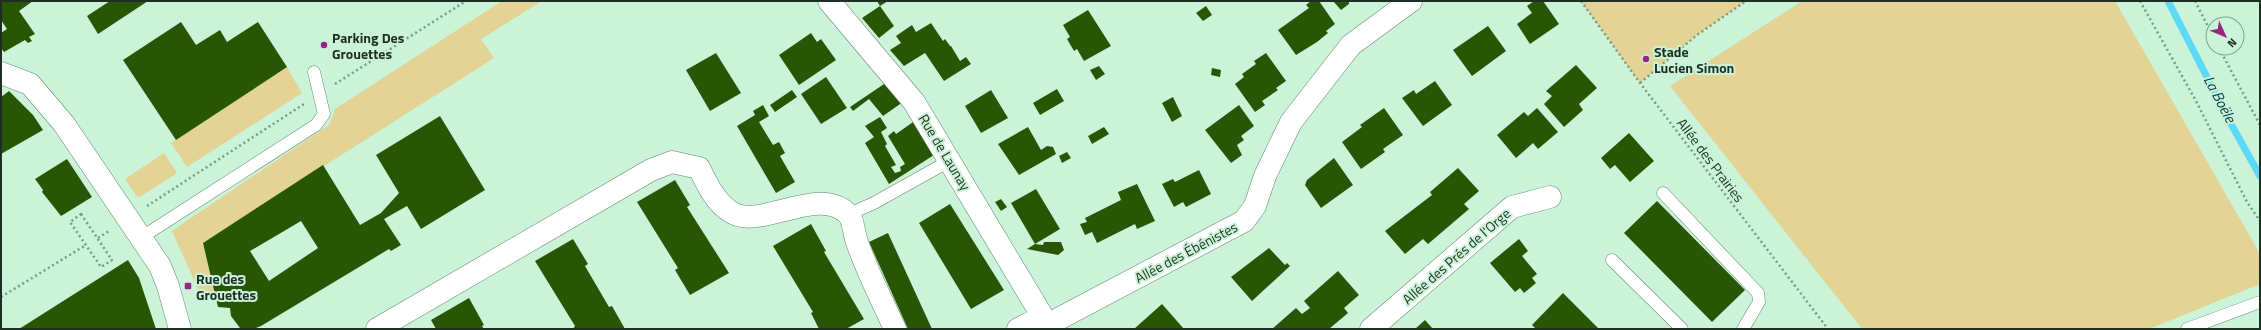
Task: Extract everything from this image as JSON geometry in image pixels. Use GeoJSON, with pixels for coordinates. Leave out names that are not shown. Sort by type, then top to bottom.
{"type":"FeatureCollection","features":[{"type":"Feature","properties":{"kind":"street","name":"Rue de Launay"},"geometry":{"type":"LineString","coordinates":[[829,1],[914,102],[951,160],[1047,324]]}},
{"type":"Feature","properties":{"kind":"street","name":"Allée des Ébénistes"},"geometry":{"type":"LineString","coordinates":[[1018,329],[1047,324],[1244,222],[1254,206],[1265,176],[1290,122],[1351,45],[1411,1]]}},
{"type":"Feature","properties":{"kind":"street"},"geometry":{"type":"LineString","coordinates":[[1,73],[30,84],[64,124],[127,219],[142,237],[160,266],[168,286],[180,329]]}},
{"type":"Feature","properties":{"kind":"street"},"geometry":{"type":"LineString","coordinates":[[377,329],[651,170],[672,162],[699,168],[714,196],[732,213],[753,216],[816,203],[834,204],[849,214],[856,241],[895,329]]}},
{"type":"Feature","properties":{"kind":"street","name":"Allée des Prés de l'Orge"},"geometry":{"type":"LineString","coordinates":[[1371,329],[1512,207],[1550,197]]}},
{"type":"Feature","properties":{"kind":"lane"},"geometry":{"type":"LineString","coordinates":[[142,237],[316,125],[324,114],[314,72]]}},
{"type":"Feature","properties":{"kind":"lane"},"geometry":{"type":"LineString","coordinates":[[849,214],[874,203],[951,160]]}},
{"type":"Feature","properties":{"kind":"lane"},"geometry":{"type":"LineString","coordinates":[[1663,193],[1758,293],[1759,302],[1743,329]]}},
{"type":"Feature","properties":{"kind":"lane"},"geometry":{"type":"LineString","coordinates":[[1612,260],[1682,329]]}},
{"type":"Feature","properties":{"kind":"lane"},"geometry":{"type":"LineString","coordinates":[[2187,329],[2260,302]]}},
{"type":"Feature","properties":{"kind":"path","name":"Allée des Prairies"},"geometry":{"type":"LineString","coordinates":[[1581,1],[1640,83],[1828,329]]}},
{"type":"Feature","properties":{"kind":"path"},"geometry":{"type":"LineString","coordinates":[[1640,83],[1697,35],[1746,1]]}},
{"type":"Feature","properties":{"kind":"path"},"geometry":{"type":"LineString","coordinates":[[2140,1],[2196,101],[2247,202],[2260,221]]}},
{"type":"Feature","properties":{"kind":"path"},"geometry":{"type":"LineString","coordinates":[[2195,1],[2205,20]]}},
{"type":"Feature","properties":{"kind":"path"},"geometry":{"type":"LineString","coordinates":[[2224,56],[2260,125]]}},
{"type":"Feature","properties":{"kind":"path"},"geometry":{"type":"LineString","coordinates":[[81,214],[98,238],[112,260],[101,267],[70,222],[81,214]]}},
{"type":"Feature","properties":{"kind":"path"},"geometry":{"type":"LineString","coordinates":[[98,238],[114,228]]}},
{"type":"Feature","properties":{"kind":"path"},"geometry":{"type":"LineString","coordinates":[[1,297],[86,245]]}},
{"type":"Feature","properties":{"kind":"shaded area"},"geometry":{"type":"Polygon","coordinates":[[[502,1],[542,1],[481,39],[494,58],[203,243],[215,293],[202,298],[172,231],[330,124],[335,109],[502,1]]]}},
{"type":"Feature","properties":{"kind":"shaded area","name":"Stade Lucien Simon"},"geometry":{"type":"Polygon","coordinates":[[[1581,1],[1746,1],[1697,35],[1640,83],[1581,1]]]}},
{"type":"Feature","properties":{"kind":"shaded area"},"geometry":{"type":"Polygon","coordinates":[[[1802,1],[2115,1],[2260,254],[2260,284],[2149,329],[1862,329],[1670,86],[1802,1]]]}},
{"type":"Feature","properties":{"kind":"shaded area"},"geometry":{"type":"Polygon","coordinates":[[[287,67],[302,93],[187,167],[171,143],[287,67]]]}},
{"type":"Feature","properties":{"kind":"shaded area"},"geometry":{"type":"Polygon","coordinates":[[[164,153],[177,173],[138,198],[125,179],[164,153]]]}},
{"type":"Feature","properties":{"kind":"building"},"geometry":{"type":"Polygon","coordinates":[[[1,1],[33,1],[19,11],[35,34],[29,37],[32,41],[28,43],[25,40],[4,52],[1,48],[1,33],[7,29],[1,20],[1,1]]]}},
{"type":"Feature","properties":{"kind":"building"},"geometry":{"type":"Polygon","coordinates":[[[110,1],[148,1],[98,34],[87,16],[110,1]]]}},
{"type":"Feature","properties":{"kind":"building"},"geometry":{"type":"Polygon","coordinates":[[[877,1],[888,1],[880,6],[877,1]]]}},
{"type":"Feature","properties":{"kind":"building"},"geometry":{"type":"Polygon","coordinates":[[[1311,1],[1319,1],[1335,24],[1326,31],[1328,33],[1317,42],[1296,55],[1278,30],[1309,8],[1306,5],[1311,1]]]}},
{"type":"Feature","properties":{"kind":"building"},"geometry":{"type":"Polygon","coordinates":[[[1333,1],[1349,1],[1349,4],[1341,10],[1333,1]]]}},
{"type":"Feature","properties":{"kind":"building"},"geometry":{"type":"Polygon","coordinates":[[[1534,1],[1543,1],[1559,24],[1530,44],[1517,24],[1532,13],[1527,6],[1534,1]]]}},
{"type":"Feature","properties":{"kind":"building"},"geometry":{"type":"Polygon","coordinates":[[[880,6],[894,26],[879,38],[862,18],[880,6]]]}},
{"type":"Feature","properties":{"kind":"building"},"geometry":{"type":"Polygon","coordinates":[[[1206,6],[1212,15],[1203,21],[1196,13],[1206,6]]]}},
{"type":"Feature","properties":{"kind":"building"},"geometry":{"type":"Polygon","coordinates":[[[1088,10],[1111,46],[1084,61],[1077,49],[1074,51],[1067,39],[1070,37],[1063,25],[1088,10]]]}},
{"type":"Feature","properties":{"kind":"building"},"geometry":{"type":"Polygon","coordinates":[[[181,22],[196,45],[220,30],[227,42],[258,22],[287,67],[176,140],[123,60],[181,22]]]}},
{"type":"Feature","properties":{"kind":"building"},"geometry":{"type":"Polygon","coordinates":[[[931,23],[943,41],[945,39],[951,46],[960,61],[966,57],[971,64],[944,81],[925,53],[904,66],[890,50],[901,43],[896,36],[912,25],[916,32],[931,23]]]}},
{"type":"Feature","properties":{"kind":"building"},"geometry":{"type":"Polygon","coordinates":[[[1488,26],[1506,51],[1472,76],[1453,50],[1488,26]]]}},
{"type":"Feature","properties":{"kind":"building"},"geometry":{"type":"Polygon","coordinates":[[[811,33],[817,42],[821,39],[836,60],[799,85],[779,55],[811,33]]]}},
{"type":"Feature","properties":{"kind":"building"},"geometry":{"type":"Polygon","coordinates":[[[716,53],[741,93],[710,111],[686,70],[716,53]]]}},
{"type":"Feature","properties":{"kind":"building"},"geometry":{"type":"Polygon","coordinates":[[[1266,53],[1286,81],[1276,88],[1278,90],[1262,101],[1265,105],[1255,112],[1235,84],[1244,77],[1242,74],[1256,64],[1254,61],[1266,53]]]}},
{"type":"Feature","properties":{"kind":"building"},"geometry":{"type":"Polygon","coordinates":[[[1576,65],[1597,88],[1579,104],[1583,110],[1564,127],[1544,104],[1552,96],[1546,91],[1576,65]]]}},
{"type":"Feature","properties":{"kind":"building"},"geometry":{"type":"Polygon","coordinates":[[[1099,66],[1105,74],[1096,80],[1090,70],[1099,66]]]}},
{"type":"Feature","properties":{"kind":"building"},"geometry":{"type":"Polygon","coordinates":[[[1212,68],[1221,70],[1220,77],[1211,75],[1212,68]]]}},
{"type":"Feature","properties":{"kind":"building"},"geometry":{"type":"Polygon","coordinates":[[[826,77],[847,108],[821,124],[801,94],[826,77]]]}},
{"type":"Feature","properties":{"kind":"building"},"geometry":{"type":"Polygon","coordinates":[[[1435,81],[1452,105],[1423,126],[1402,98],[1414,90],[1416,94],[1435,81]]]}},
{"type":"Feature","properties":{"kind":"building"},"geometry":{"type":"Polygon","coordinates":[[[887,82],[903,102],[883,116],[869,99],[853,111],[850,107],[887,82]]]}},
{"type":"Feature","properties":{"kind":"building"},"geometry":{"type":"Polygon","coordinates":[[[1057,89],[1064,101],[1040,115],[1033,103],[1057,89]]]}},
{"type":"Feature","properties":{"kind":"building"},"geometry":{"type":"Polygon","coordinates":[[[792,90],[797,97],[775,112],[770,105],[792,90]]]}},
{"type":"Feature","properties":{"kind":"building"},"geometry":{"type":"Polygon","coordinates":[[[991,90],[1008,118],[981,133],[965,106],[991,90]]]}},
{"type":"Feature","properties":{"kind":"building"},"geometry":{"type":"Polygon","coordinates":[[[9,91],[33,115],[43,130],[1,154],[1,97],[9,91]]]}},
{"type":"Feature","properties":{"kind":"building"},"geometry":{"type":"Polygon","coordinates":[[[1173,97],[1182,116],[1172,122],[1162,103],[1173,97]]]}},
{"type":"Feature","properties":{"kind":"building"},"geometry":{"type":"Polygon","coordinates":[[[763,105],[769,116],[759,122],[773,145],[779,142],[785,153],[780,156],[795,182],[776,193],[737,126],[755,115],[753,111],[763,105]]]}},
{"type":"Feature","properties":{"kind":"building"},"geometry":{"type":"Polygon","coordinates":[[[1239,105],[1254,126],[1241,136],[1244,140],[1237,145],[1242,155],[1231,163],[1205,130],[1239,105]]]}},
{"type":"Feature","properties":{"kind":"building"},"geometry":{"type":"Polygon","coordinates":[[[1384,108],[1403,135],[1383,149],[1385,152],[1361,169],[1342,142],[1362,127],[1360,125],[1384,108]]]}},
{"type":"Feature","properties":{"kind":"building"},"geometry":{"type":"Polygon","coordinates":[[[1537,108],[1558,132],[1538,149],[1533,143],[1516,158],[1497,135],[1524,112],[1528,116],[1537,108]]]}},
{"type":"Feature","properties":{"kind":"building"},"geometry":{"type":"Polygon","coordinates":[[[440,116],[485,190],[421,229],[407,206],[384,219],[401,245],[391,251],[389,249],[261,326],[253,329],[240,328],[231,316],[230,308],[218,307],[203,243],[323,165],[360,225],[381,213],[399,193],[376,155],[440,116]],[[301,221],[250,251],[269,281],[318,248],[301,221]]]}},
{"type":"Feature","properties":{"kind":"building"},"geometry":{"type":"Polygon","coordinates":[[[880,117],[887,128],[881,132],[887,144],[885,146],[896,165],[891,167],[895,173],[901,171],[900,167],[905,164],[888,136],[894,131],[896,134],[916,120],[937,153],[889,184],[865,143],[874,137],[865,126],[880,117]]]}},
{"type":"Feature","properties":{"kind":"building"},"geometry":{"type":"Polygon","coordinates":[[[1028,127],[1041,150],[1047,146],[1053,147],[1056,154],[1019,175],[998,144],[1028,127]]]}},
{"type":"Feature","properties":{"kind":"building"},"geometry":{"type":"Polygon","coordinates":[[[1104,127],[1109,134],[1092,144],[1088,136],[1104,127]]]}},
{"type":"Feature","properties":{"kind":"building"},"geometry":{"type":"Polygon","coordinates":[[[1629,133],[1654,161],[1630,182],[1615,165],[1610,169],[1601,158],[1629,133]]]}},
{"type":"Feature","properties":{"kind":"building"},"geometry":{"type":"Polygon","coordinates":[[[1067,152],[1071,158],[1062,163],[1059,156],[1067,152]]]}},
{"type":"Feature","properties":{"kind":"building"},"geometry":{"type":"Polygon","coordinates":[[[1334,158],[1353,185],[1321,208],[1305,185],[1307,180],[1334,158]]]}},
{"type":"Feature","properties":{"kind":"building"},"geometry":{"type":"Polygon","coordinates":[[[67,159],[92,197],[61,216],[42,192],[43,190],[35,179],[67,159]]]}},
{"type":"Feature","properties":{"kind":"building"},"geometry":{"type":"Polygon","coordinates":[[[1458,168],[1479,191],[1464,204],[1469,209],[1428,244],[1423,239],[1405,254],[1385,231],[1432,195],[1430,192],[1458,168]]]}},
{"type":"Feature","properties":{"kind":"building"},"geometry":{"type":"Polygon","coordinates":[[[1199,170],[1211,194],[1186,207],[1183,202],[1174,207],[1162,184],[1173,179],[1175,182],[1199,170]]]}},
{"type":"Feature","properties":{"kind":"building"},"geometry":{"type":"Polygon","coordinates":[[[675,180],[690,205],[687,207],[729,273],[690,295],[675,270],[678,268],[637,202],[675,180]]]}},
{"type":"Feature","properties":{"kind":"building"},"geometry":{"type":"Polygon","coordinates":[[[1137,184],[1155,221],[1137,229],[1135,224],[1097,243],[1092,232],[1085,235],[1080,224],[1087,222],[1085,218],[1121,200],[1118,192],[1137,184]]]}},
{"type":"Feature","properties":{"kind":"building"},"geometry":{"type":"Polygon","coordinates":[[[1036,189],[1060,229],[1035,244],[1011,203],[1036,189]]]}},
{"type":"Feature","properties":{"kind":"building"},"geometry":{"type":"Polygon","coordinates":[[[1001,199],[1007,207],[1001,211],[995,202],[1001,199]]]}},
{"type":"Feature","properties":{"kind":"building"},"geometry":{"type":"Polygon","coordinates":[[[1657,201],[1745,290],[1712,322],[1624,233],[1657,201]]]}},
{"type":"Feature","properties":{"kind":"building"},"geometry":{"type":"Polygon","coordinates":[[[950,204],[1004,290],[971,309],[919,223],[950,204]]]}},
{"type":"Feature","properties":{"kind":"building"},"geometry":{"type":"Polygon","coordinates":[[[811,224],[826,251],[824,252],[864,319],[846,329],[819,329],[811,313],[813,312],[773,246],[811,224]]]}},
{"type":"Feature","properties":{"kind":"building"},"geometry":{"type":"Polygon","coordinates":[[[888,233],[932,329],[908,329],[869,242],[888,233]]]}},
{"type":"Feature","properties":{"kind":"building"},"geometry":{"type":"Polygon","coordinates":[[[573,239],[588,264],[585,266],[609,307],[612,306],[625,329],[573,329],[575,326],[535,261],[573,239]]]}},
{"type":"Feature","properties":{"kind":"building"},"geometry":{"type":"Polygon","coordinates":[[[1519,239],[1528,251],[1522,256],[1537,274],[1532,278],[1536,283],[1524,293],[1520,288],[1515,292],[1490,263],[1519,239]]]}},
{"type":"Feature","properties":{"kind":"building"},"geometry":{"type":"Polygon","coordinates":[[[1044,242],[1061,242],[1064,250],[1058,255],[1027,249],[1035,244],[1043,245],[1044,242]]]}},
{"type":"Feature","properties":{"kind":"building"},"geometry":{"type":"Polygon","coordinates":[[[1269,248],[1285,265],[1287,263],[1290,266],[1252,301],[1231,277],[1269,248]]]}},
{"type":"Feature","properties":{"kind":"building"},"geometry":{"type":"Polygon","coordinates":[[[128,260],[139,278],[156,329],[19,329],[128,260]]]}},
{"type":"Feature","properties":{"kind":"building"},"geometry":{"type":"Polygon","coordinates":[[[1338,271],[1359,295],[1344,308],[1348,313],[1329,329],[1272,329],[1296,308],[1302,314],[1310,308],[1304,301],[1338,271]]]}},
{"type":"Feature","properties":{"kind":"building"},"geometry":{"type":"Polygon","coordinates":[[[1563,293],[1599,329],[1536,329],[1532,325],[1563,293]]]}},
{"type":"Feature","properties":{"kind":"building"},"geometry":{"type":"Polygon","coordinates":[[[469,298],[484,325],[482,326],[484,329],[436,329],[431,320],[469,298]]]}},
{"type":"Feature","properties":{"kind":"building"},"geometry":{"type":"Polygon","coordinates":[[[1162,304],[1184,329],[1134,329],[1162,304]]]}},
{"type":"Feature","properties":{"kind":"building"},"geometry":{"type":"Polygon","coordinates":[[[1425,320],[1433,329],[1415,329],[1425,320]]]}},
{"type":"Feature","properties":{"kind":"waterway","name":"La Boële"},"geometry":{"type":"LineString","coordinates":[[2168,1],[2231,124],[2260,176]]}},
{"type":"Feature","properties":{"kind":"place","name":"Parking Des Grouettes"},"geometry":{"type":"Point","coordinates":[324,45]}},
{"type":"Feature","properties":{"kind":"place","name":"Stade Lucien Simon"},"geometry":{"type":"Point","coordinates":[1646,59]}},
{"type":"Feature","properties":{"kind":"place","name":"Rue des Grouettes"},"geometry":{"type":"Point","coordinates":[188,286]}}]}
